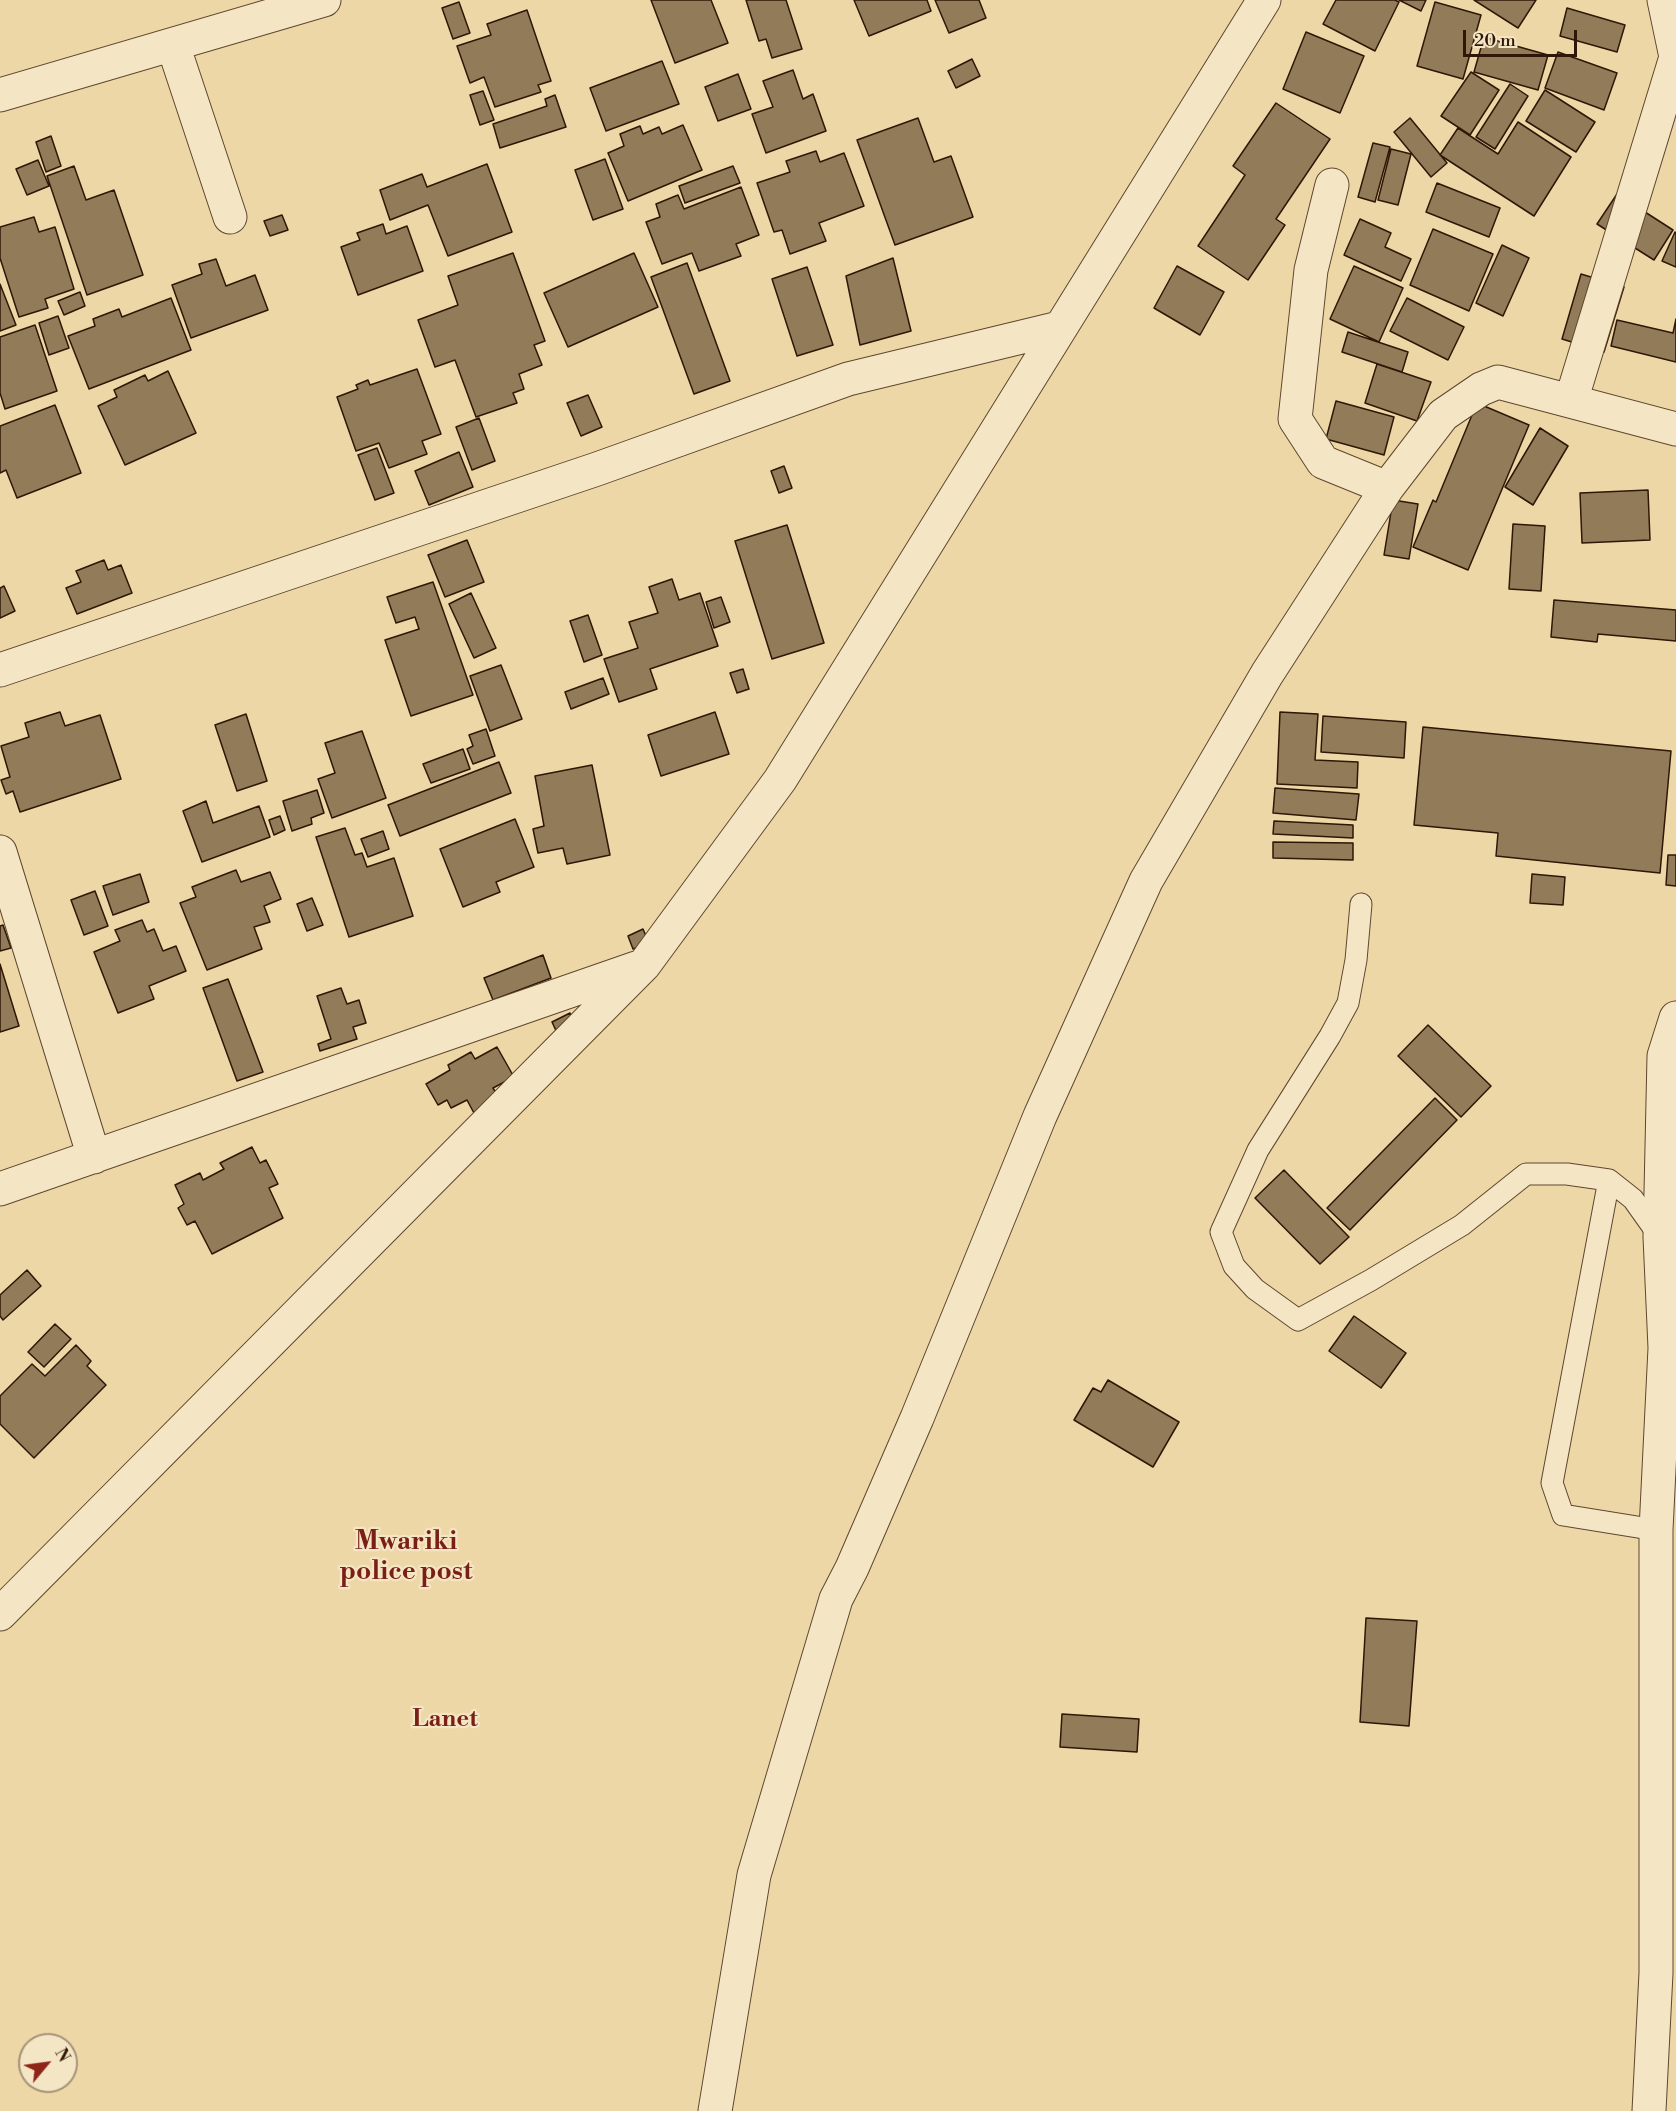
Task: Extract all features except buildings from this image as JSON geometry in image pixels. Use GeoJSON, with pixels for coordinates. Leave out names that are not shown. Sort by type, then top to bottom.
{"type":"FeatureCollection","features":[{"type":"Feature","properties":{"kind":"street"},"geometry":{"type":"LineString","coordinates":[[0,95],[324,0]]}},
{"type":"Feature","properties":{"kind":"street"},"geometry":{"type":"LineString","coordinates":[[0,1614],[644,965],[780,780],[1264,0]]}},
{"type":"Feature","properties":{"kind":"street"},"geometry":{"type":"LineString","coordinates":[[1571,401],[1676,57],[1664,0]]}},
{"type":"Feature","properties":{"kind":"street"},"geometry":{"type":"LineString","coordinates":[[173,45],[230,217]]}},
{"type":"Feature","properties":{"kind":"street"},"geometry":{"type":"LineString","coordinates":[[1332,185],[1311,270],[1295,419],[1323,462],[1387,488]]}},
{"type":"Feature","properties":{"kind":"street"},"geometry":{"type":"LineString","coordinates":[[0,670],[597,469],[848,379],[1059,328]]}},
{"type":"Feature","properties":{"kind":"street"},"geometry":{"type":"LineString","coordinates":[[715,2111],[754,1875],[836,1599],[852,1568],[917,1418],[1040,1116],[1146,881],[1267,674],[1387,488],[1443,415],[1481,389],[1498,382],[1676,429]]}},
{"type":"Feature","properties":{"kind":"street"},"geometry":{"type":"LineString","coordinates":[[0,852],[94,1157]]}},
{"type":"Feature","properties":{"kind":"street"},"geometry":{"type":"LineString","coordinates":[[0,1189],[644,965]]}},
{"type":"Feature","properties":{"kind":"street"},"geometry":{"type":"LineString","coordinates":[[1649,2111],[1656,1973],[1656,1530],[1665,1348],[1660,1237],[1664,1056],[1676,1018]]}},
{"type":"Feature","properties":{"kind":"lane"},"geometry":{"type":"LineString","coordinates":[[1361,904],[1356,960],[1348,1003],[1330,1036],[1258,1150],[1221,1232],[1234,1266],[1255,1289],[1298,1320],[1371,1280],[1462,1225],[1526,1174],[1567,1174],[1609,1180],[1633,1199],[1660,1237]]}},
{"type":"Feature","properties":{"kind":"lane"},"geometry":{"type":"LineString","coordinates":[[1609,1180],[1552,1484],[1563,1515],[1656,1530]]}},
{"type":"Feature","properties":{"kind":"district","name":"Mwariki police post"},"geometry":{"type":"Point","coordinates":[406,1558]}},
{"type":"Feature","properties":{"kind":"district","name":"Lanet"},"geometry":{"type":"Point","coordinates":[445,1720]}}]}
